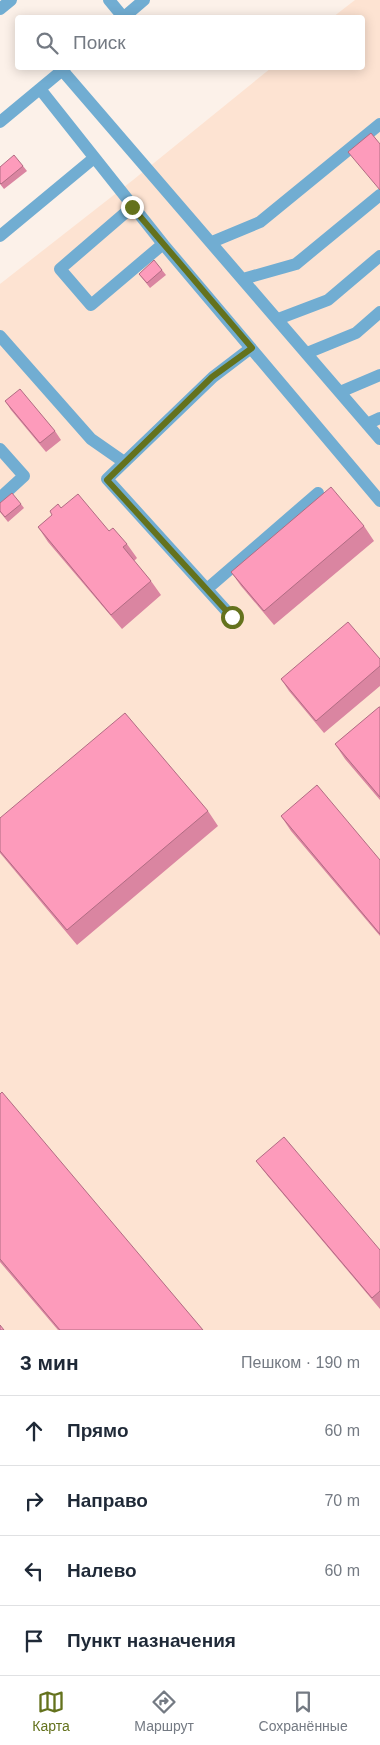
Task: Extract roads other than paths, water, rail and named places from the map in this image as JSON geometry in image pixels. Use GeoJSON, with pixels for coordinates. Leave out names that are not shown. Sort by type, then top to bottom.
{"type":"FeatureCollection","features":[{"type":"Feature","properties":{"kind":"street"},"geometry":{"type":"LineString","coordinates":[[0,10],[11,0]]}},
{"type":"Feature","properties":{"kind":"street"},"geometry":{"type":"LineString","coordinates":[[109,0],[121,15]]}},
{"type":"Feature","properties":{"kind":"street"},"geometry":{"type":"LineString","coordinates":[[125,15],[144,0]]}},
{"type":"Feature","properties":{"kind":"street"},"geometry":{"type":"LineString","coordinates":[[0,122],[62,70]]}},
{"type":"Feature","properties":{"kind":"street"},"geometry":{"type":"LineString","coordinates":[[64,70],[380,439]]}},
{"type":"Feature","properties":{"kind":"street"},"geometry":{"type":"LineString","coordinates":[[40,89],[132,207],[380,501]]}},
{"type":"Feature","properties":{"kind":"street"},"geometry":{"type":"LineString","coordinates":[[212,242],[260,222],[380,124]]}},
{"type":"Feature","properties":{"kind":"street"},"geometry":{"type":"LineString","coordinates":[[0,236],[94,158]]}},
{"type":"Feature","properties":{"kind":"street"},"geometry":{"type":"LineString","coordinates":[[243,279],[296,264],[380,194]]}},
{"type":"Feature","properties":{"kind":"street"},"geometry":{"type":"LineString","coordinates":[[132,207],[60,269],[91,305],[163,244]]}},
{"type":"Feature","properties":{"kind":"street"},"geometry":{"type":"LineString","coordinates":[[278,319],[328,300],[380,256]]}},
{"type":"Feature","properties":{"kind":"street"},"geometry":{"type":"LineString","coordinates":[[306,353],[356,333],[380,312]]}},
{"type":"Feature","properties":{"kind":"street"},"geometry":{"type":"LineString","coordinates":[[0,336],[91,438],[124,462]]}},
{"type":"Feature","properties":{"kind":"street"},"geometry":{"type":"LineString","coordinates":[[232,617],[107,480],[212,377],[252,348]]}},
{"type":"Feature","properties":{"kind":"street"},"geometry":{"type":"LineString","coordinates":[[340,392],[380,374]]}},
{"type":"Feature","properties":{"kind":"street"},"geometry":{"type":"LineString","coordinates":[[367,424],[380,418]]}},
{"type":"Feature","properties":{"kind":"street"},"geometry":{"type":"LineString","coordinates":[[0,449],[24,476],[0,498]]}},
{"type":"Feature","properties":{"kind":"street"},"geometry":{"type":"LineString","coordinates":[[206,589],[318,493]]}}]}
